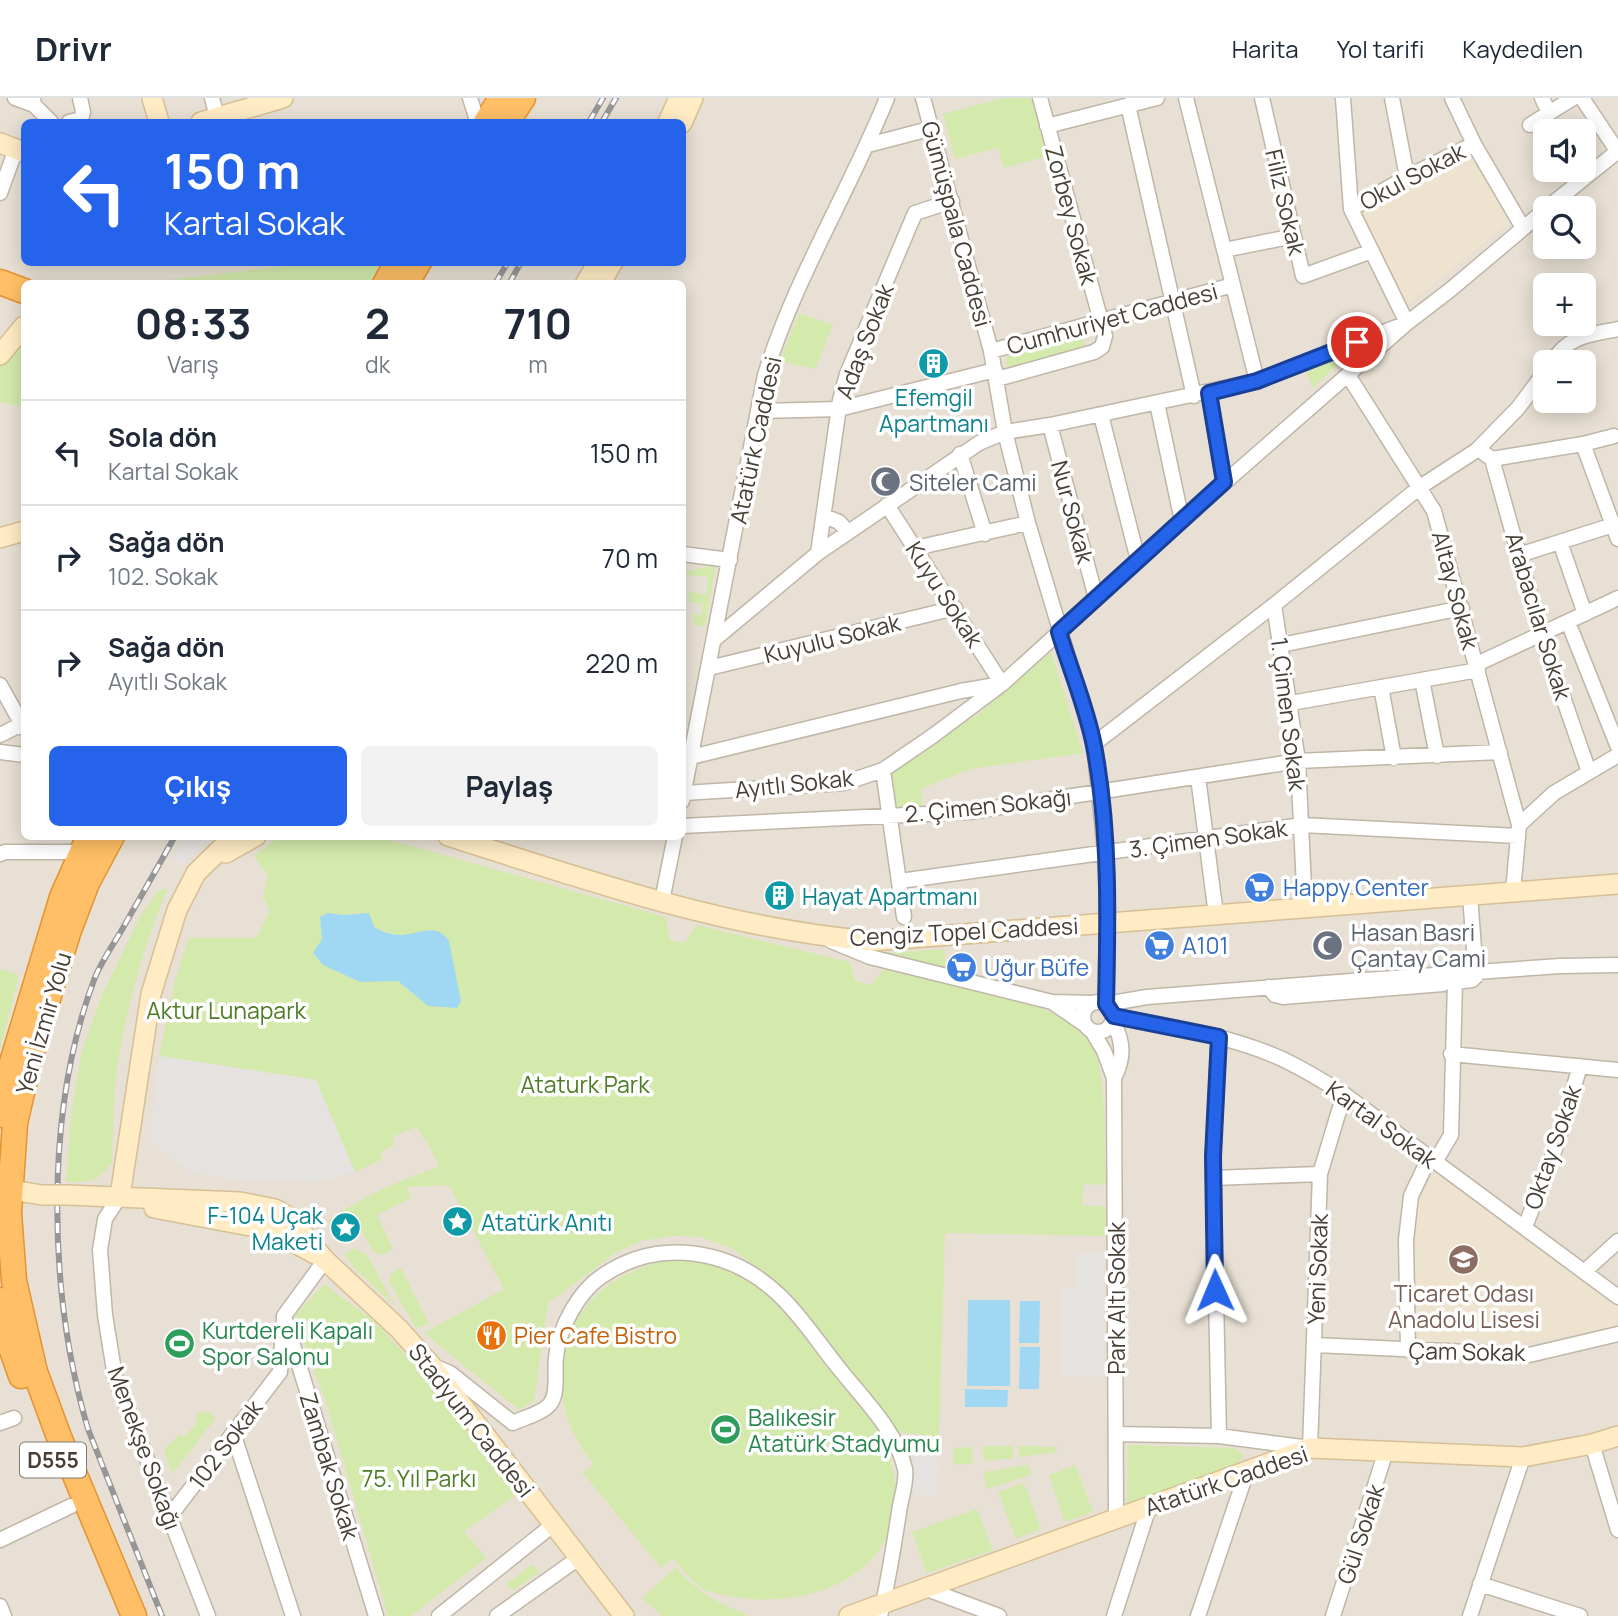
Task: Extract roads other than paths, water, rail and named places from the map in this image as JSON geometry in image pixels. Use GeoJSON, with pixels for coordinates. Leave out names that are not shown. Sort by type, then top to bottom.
{"type":"FeatureCollection","features":[{"type":"Feature","properties":{"kind":"highway"},"geometry":{"type":"LineString","coordinates":[[488,119],[501,98]]}},
{"type":"Feature","properties":{"kind":"highway"},"geometry":{"type":"LineString","coordinates":[[510,119],[523,98]]}},
{"type":"Feature","properties":{"kind":"highway"},"geometry":{"type":"LineString","coordinates":[[0,282],[21,290]]}},
{"type":"Feature","properties":{"kind":"highway"},"geometry":{"type":"LineString","coordinates":[[0,300],[21,308]]}},
{"type":"Feature","properties":{"kind":"highway","name":"Yeni İzmir Yolu"},"geometry":{"type":"LineString","coordinates":[[110,840],[88,883],[68,933],[30,1058],[15,1123],[5,1190],[14,1281],[35,1373],[134,1616]]}},
{"type":"Feature","properties":{"kind":"highway","name":"Yeni İzmir Yolu"},"geometry":{"type":"LineString","coordinates":[[0,1115],[26,1010],[62,897],[86,844]]}},
{"type":"Feature","properties":{"kind":"highway","name":"D555"},"geometry":{"type":"LineString","coordinates":[[0,1300],[8,1339],[71,1506],[117,1616]]}},
{"type":"Feature","properties":{"kind":"main road"},"geometry":{"type":"LineString","coordinates":[[152,98],[158,119]]}},
{"type":"Feature","properties":{"kind":"main road"},"geometry":{"type":"LineString","coordinates":[[669,119],[679,98]]}},
{"type":"Feature","properties":{"kind":"main road"},"geometry":{"type":"LineString","coordinates":[[684,119],[693,98]]}},
{"type":"Feature","properties":{"kind":"main road"},"geometry":{"type":"LineString","coordinates":[[212,119],[270,100]]}},
{"type":"Feature","properties":{"kind":"main road"},"geometry":{"type":"LineString","coordinates":[[0,355],[21,330]]}},
{"type":"Feature","properties":{"kind":"main road"},"geometry":{"type":"LineString","coordinates":[[0,538],[21,532]]}},
{"type":"Feature","properties":{"kind":"main road"},"geometry":{"type":"LineString","coordinates":[[120,1196],[151,994],[177,910],[196,873],[230,840]]}},
{"type":"Feature","properties":{"kind":"main road"},"geometry":{"type":"LineString","coordinates":[[196,873],[250,840]]}},
{"type":"Feature","properties":{"kind":"main road","name":"Cengiz Topel Caddesi"},"geometry":{"type":"LineString","coordinates":[[461,840],[607,886],[755,925],[872,941],[1618,884]]}},
{"type":"Feature","properties":{"kind":"main road","name":"Stadyum Caddesi"},"geometry":{"type":"LineString","coordinates":[[5,1190],[42,1195],[240,1202],[275,1209],[289,1217],[325,1260],[399,1329],[430,1365],[627,1616]]}},
{"type":"Feature","properties":{"kind":"main road","name":"Atatürk Caddesi"},"geometry":{"type":"LineString","coordinates":[[849,1616],[882,1609],[924,1588],[1310,1448],[1523,1457],[1618,1436]]}},
{"type":"Feature","properties":{"kind":"street"},"geometry":{"type":"LineString","coordinates":[[15,98],[34,102],[48,119]]}},
{"type":"Feature","properties":{"kind":"street"},"geometry":{"type":"LineString","coordinates":[[80,98],[83,111],[81,119]]}},
{"type":"Feature","properties":{"kind":"street"},"geometry":{"type":"LineString","coordinates":[[209,119],[212,98]]}},
{"type":"Feature","properties":{"kind":"street"},"geometry":{"type":"LineString","coordinates":[[470,98],[476,119]]}},
{"type":"Feature","properties":{"kind":"street","name":"Atatürk Caddesi"},"geometry":{"type":"LineString","coordinates":[[686,782],[765,375],[779,331],[868,145],[887,98]]}},
{"type":"Feature","properties":{"kind":"street","name":"Gümüşpala Caddesi"},"geometry":{"type":"LineString","coordinates":[[923,98],[953,201],[991,351],[1005,432],[1028,523],[1094,744],[1105,852],[1106,1011]]}},
{"type":"Feature","properties":{"kind":"street","name":"Zorbey Sokak"},"geometry":{"type":"LineString","coordinates":[[996,374],[1094,352],[1102,347],[1105,336],[1040,98]]}},
{"type":"Feature","properties":{"kind":"street"},"geometry":{"type":"LineString","coordinates":[[1047,126],[1157,98]]}},
{"type":"Feature","properties":{"kind":"street"},"geometry":{"type":"LineString","coordinates":[[1186,98],[1257,381]]}},
{"type":"Feature","properties":{"kind":"street","name":"Filiz Sokak"},"geometry":{"type":"LineString","coordinates":[[1262,98],[1303,276],[1372,251]]}},
{"type":"Feature","properties":{"kind":"street"},"geometry":{"type":"LineString","coordinates":[[1343,98],[1351,209],[1407,323]]}},
{"type":"Feature","properties":{"kind":"street"},"geometry":{"type":"LineString","coordinates":[[1392,98],[1407,177]]}},
{"type":"Feature","properties":{"kind":"street"},"geometry":{"type":"LineString","coordinates":[[1452,98],[1474,144],[1523,228]]}},
{"type":"Feature","properties":{"kind":"street"},"geometry":{"type":"LineString","coordinates":[[1542,98],[1549,113]]}},
{"type":"Feature","properties":{"kind":"street"},"geometry":{"type":"LineString","coordinates":[[1530,125],[1573,98]]}},
{"type":"Feature","properties":{"kind":"street"},"geometry":{"type":"LineString","coordinates":[[1562,196],[1618,151],[1582,98]]}},
{"type":"Feature","properties":{"kind":"street"},"geometry":{"type":"LineString","coordinates":[[1128,105],[1194,396]]}},
{"type":"Feature","properties":{"kind":"street"},"geometry":{"type":"LineString","coordinates":[[868,145],[933,128]]}},
{"type":"Feature","properties":{"kind":"street","name":"Okul Sokak"},"geometry":{"type":"LineString","coordinates":[[1351,209],[1407,177],[1474,144]]}},
{"type":"Feature","properties":{"kind":"street"},"geometry":{"type":"LineString","coordinates":[[0,192],[13,148]]}},
{"type":"Feature","properties":{"kind":"street","name":"Adaş Sokak"},"geometry":{"type":"LineString","coordinates":[[818,553],[839,409],[847,374],[915,214],[953,201]]}},
{"type":"Feature","properties":{"kind":"street"},"geometry":{"type":"LineString","coordinates":[[715,639],[818,553],[960,454],[1005,432],[1157,404],[1257,381],[1407,323],[1533,220]]}},
{"type":"Feature","properties":{"kind":"street"},"geometry":{"type":"LineString","coordinates":[[1224,250],[1294,236]]}},
{"type":"Feature","properties":{"kind":"street","name":"Cumhuriyet Caddesi"},"geometry":{"type":"LineString","coordinates":[[991,351],[1233,285]]}},
{"type":"Feature","properties":{"kind":"street","name":"Ayıtlı Sokak"},"geometry":{"type":"LineString","coordinates":[[686,797],[844,783],[883,770],[1002,684],[1224,482],[1407,323]]}},
{"type":"Feature","properties":{"kind":"street"},"geometry":{"type":"LineString","coordinates":[[1559,350],[1582,336],[1618,329]]}},
{"type":"Feature","properties":{"kind":"street","name":"Cumhuriyet Caddesi"},"geometry":{"type":"LineString","coordinates":[[760,411],[839,409],[996,374]]}},
{"type":"Feature","properties":{"kind":"street","name":"Altay Sokak"},"geometry":{"type":"LineString","coordinates":[[1348,375],[1434,511],[1478,667],[1518,831],[1513,892]]}},
{"type":"Feature","properties":{"kind":"street"},"geometry":{"type":"LineString","coordinates":[[1094,744],[1274,605],[1420,487],[1478,450],[1533,388]]}},
{"type":"Feature","properties":{"kind":"street"},"geometry":{"type":"LineString","coordinates":[[1209,393],[1224,482]]}},
{"type":"Feature","properties":{"kind":"street"},"geometry":{"type":"LineString","coordinates":[[1157,404],[1182,521]]}},
{"type":"Feature","properties":{"kind":"street"},"geometry":{"type":"LineString","coordinates":[[1101,415],[1138,560]]}},
{"type":"Feature","properties":{"kind":"street","name":"Nur Sokak"},"geometry":{"type":"LineString","coordinates":[[1050,425],[1096,598]]}},
{"type":"Feature","properties":{"kind":"street"},"geometry":{"type":"LineString","coordinates":[[1478,450],[1492,459],[1614,436]]}},
{"type":"Feature","properties":{"kind":"street"},"geometry":{"type":"LineString","coordinates":[[1583,443],[1618,539]]}},
{"type":"Feature","properties":{"kind":"street"},"geometry":{"type":"LineString","coordinates":[[960,454],[985,534]]}},
{"type":"Feature","properties":{"kind":"street","name":"Arabacılar Sokak"},"geometry":{"type":"LineString","coordinates":[[1492,459],[1541,634],[1589,772]]}},
{"type":"Feature","properties":{"kind":"street","name":"Kuyu Sokak"},"geometry":{"type":"LineString","coordinates":[[887,505],[1002,684]]}},
{"type":"Feature","properties":{"kind":"street"},"geometry":{"type":"LineString","coordinates":[[824,516],[839,522],[848,532]]}},
{"type":"Feature","properties":{"kind":"street"},"geometry":{"type":"LineString","coordinates":[[915,548],[1028,523]]}},
{"type":"Feature","properties":{"kind":"street"},"geometry":{"type":"LineString","coordinates":[[1519,555],[1613,525]]}},
{"type":"Feature","properties":{"kind":"street"},"geometry":{"type":"LineString","coordinates":[[1560,542],[1586,614]]}},
{"type":"Feature","properties":{"kind":"street"},"geometry":{"type":"LineString","coordinates":[[686,554],[730,560]]}},
{"type":"Feature","properties":{"kind":"street"},"geometry":{"type":"LineString","coordinates":[[1291,703],[1422,680],[1478,667],[1618,598]]}},
{"type":"Feature","properties":{"kind":"street","name":"1. Çimen Sokak"},"geometry":{"type":"LineString","coordinates":[[1274,605],[1298,761],[1305,908]]}},
{"type":"Feature","properties":{"kind":"street","name":"Kuyulu Sokak"},"geometry":{"type":"LineString","coordinates":[[709,668],[955,608]]}},
{"type":"Feature","properties":{"kind":"street"},"geometry":{"type":"LineString","coordinates":[[1281,645],[1462,608]]}},
{"type":"Feature","properties":{"kind":"street"},"geometry":{"type":"LineString","coordinates":[[1568,622],[1618,747]]}},
{"type":"Feature","properties":{"kind":"street"},"geometry":{"type":"LineString","coordinates":[[1422,680],[1437,756]]}},
{"type":"Feature","properties":{"kind":"street","name":"Ayıtlı Sokak"},"geometry":{"type":"LineString","coordinates":[[691,757],[961,691],[1002,684]]}},
{"type":"Feature","properties":{"kind":"street"},"geometry":{"type":"LineString","coordinates":[[0,685],[21,719]]}},
{"type":"Feature","properties":{"kind":"street"},"geometry":{"type":"LineString","coordinates":[[1381,687],[1394,758]]}},
{"type":"Feature","properties":{"kind":"street"},"geometry":{"type":"LineString","coordinates":[[0,735],[21,725]]}},
{"type":"Feature","properties":{"kind":"street"},"geometry":{"type":"LineString","coordinates":[[0,752],[21,755]]}},
{"type":"Feature","properties":{"kind":"street","name":"2. Çimen Sokağı"},"geometry":{"type":"LineString","coordinates":[[686,826],[969,812],[1298,761],[1500,752]]}},
{"type":"Feature","properties":{"kind":"street"},"geometry":{"type":"LineString","coordinates":[[1518,831],[1555,793],[1618,755]]}},
{"type":"Feature","properties":{"kind":"street"},"geometry":{"type":"LineString","coordinates":[[883,770],[904,917]]}},
{"type":"Feature","properties":{"kind":"street"},"geometry":{"type":"LineString","coordinates":[[1198,777],[1216,915]]}},
{"type":"Feature","properties":{"kind":"street","name":"3. Çimen Sokak"},"geometry":{"type":"LineString","coordinates":[[900,881],[1302,825],[1518,831]]}},
{"type":"Feature","properties":{"kind":"street"},"geometry":{"type":"LineString","coordinates":[[662,901],[674,840]]}},
{"type":"Feature","properties":{"kind":"street"},"geometry":{"type":"LineString","coordinates":[[2,850],[86,844]]}},
{"type":"Feature","properties":{"kind":"street"},"geometry":{"type":"LineString","coordinates":[[1268,987],[1275,995],[1283,997],[1472,980],[1476,976],[1470,895]]}},
{"type":"Feature","properties":{"kind":"street"},"geometry":{"type":"LineString","coordinates":[[820,936],[870,957],[1052,1002],[1106,1011]]}},
{"type":"Feature","properties":{"kind":"street"},"geometry":{"type":"LineString","coordinates":[[1114,1078],[1104,1051],[1088,1028],[1083,1013],[1106,1011],[1147,997],[1560,966],[1618,965]]}},
{"type":"Feature","properties":{"kind":"street"},"geometry":{"type":"LineString","coordinates":[[1408,1350],[1406,1240],[1411,1196],[1432,1160],[1451,1135],[1451,1054],[1455,982]]}},
{"type":"Feature","properties":{"kind":"street"},"geometry":{"type":"LineString","coordinates":[[1052,1002],[1097,1032],[1107,1030],[1106,1011]]}},
{"type":"Feature","properties":{"kind":"street"},"geometry":{"type":"LineString","coordinates":[[1106,1011],[1121,1039],[1122,1060],[1114,1078]]}},
{"type":"Feature","properties":{"kind":"street","name":"Kartal Sokak"},"geometry":{"type":"LineString","coordinates":[[1106,1011],[1219,1037],[1272,1054],[1306,1070],[1344,1094],[1618,1297]]}},
{"type":"Feature","properties":{"kind":"street"},"geometry":{"type":"LineString","coordinates":[[1219,1037],[1213,1178],[1219,1436]]}},
{"type":"Feature","properties":{"kind":"street"},"geometry":{"type":"LineString","coordinates":[[1451,1054],[1618,1070]]}},
{"type":"Feature","properties":{"kind":"street","name":"Oktay Sokak"},"geometry":{"type":"LineString","coordinates":[[1525,1227],[1557,1144],[1580,1066]]}},
{"type":"Feature","properties":{"kind":"street","name":"Park Altı Sokak"},"geometry":{"type":"LineString","coordinates":[[1114,1078],[1116,1519]]}},
{"type":"Feature","properties":{"kind":"street","name":"Yeni Sokak"},"geometry":{"type":"LineString","coordinates":[[1310,1448],[1320,1174],[1344,1094]]}},
{"type":"Feature","properties":{"kind":"street"},"geometry":{"type":"LineString","coordinates":[[1213,1178],[1320,1174]]}},
{"type":"Feature","properties":{"kind":"street","name":"Menekşe Sokağı"},"geometry":{"type":"LineString","coordinates":[[120,1196],[105,1219],[100,1250],[105,1315],[115,1377],[208,1616]]}},
{"type":"Feature","properties":{"kind":"street"},"geometry":{"type":"LineString","coordinates":[[1585,1271],[1618,1241]]}},
{"type":"Feature","properties":{"kind":"street"},"geometry":{"type":"LineString","coordinates":[[430,1365],[450,1373],[513,1423],[549,1406],[554,1397],[556,1354],[563,1331],[573,1308],[602,1276],[626,1264],[669,1252],[696,1252],[719,1258],[755,1275],[779,1295],[887,1429],[905,1471],[882,1609]]}},
{"type":"Feature","properties":{"kind":"street"},"geometry":{"type":"LineString","coordinates":[[284,1316],[325,1260]]}},
{"type":"Feature","properties":{"kind":"street","name":"102 Sokak"},"geometry":{"type":"LineString","coordinates":[[170,1516],[280,1372],[284,1316]]}},
{"type":"Feature","properties":{"kind":"street","name":"Zambak Sokak"},"geometry":{"type":"LineString","coordinates":[[284,1316],[376,1616]]}},
{"type":"Feature","properties":{"kind":"street","name":"Çam Sokak"},"geometry":{"type":"LineString","coordinates":[[1315,1345],[1529,1354],[1618,1334]]}},
{"type":"Feature","properties":{"kind":"street"},"geometry":{"type":"LineString","coordinates":[[233,1433],[293,1616]]}},
{"type":"Feature","properties":{"kind":"street"},"geometry":{"type":"LineString","coordinates":[[1117,1434],[1219,1436],[1310,1448]]}},
{"type":"Feature","properties":{"kind":"street"},"geometry":{"type":"LineString","coordinates":[[1591,1444],[1618,1530]]}},
{"type":"Feature","properties":{"kind":"street","name":"Gül Sokak"},"geometry":{"type":"LineString","coordinates":[[1333,1616],[1386,1451]]}},
{"type":"Feature","properties":{"kind":"street"},"geometry":{"type":"LineString","coordinates":[[1469,1616],[1523,1457]]}},
{"type":"Feature","properties":{"kind":"street"},"geometry":{"type":"LineString","coordinates":[[1198,1616],[1247,1471]]}},
{"type":"Feature","properties":{"kind":"street"},"geometry":{"type":"LineString","coordinates":[[0,1540],[71,1506]]}},
{"type":"Feature","properties":{"kind":"street"},"geometry":{"type":"LineString","coordinates":[[1114,1616],[1149,1507]]}},
{"type":"Feature","properties":{"kind":"street"},"geometry":{"type":"LineString","coordinates":[[439,1616],[554,1524]]}},
{"type":"Feature","properties":{"kind":"street"},"geometry":{"type":"LineString","coordinates":[[497,1616],[580,1557]]}},
{"type":"Feature","properties":{"kind":"street"},"geometry":{"type":"LineString","coordinates":[[1480,1584],[1577,1616]]}},
{"type":"Feature","properties":{"kind":"street"},"geometry":{"type":"LineString","coordinates":[[924,1588],[999,1616]]}},
{"type":"Feature","properties":{"kind":"street"},"geometry":{"type":"LineString","coordinates":[[0,1606],[4,1616]]}},
{"type":"Feature","properties":{"kind":"water"},"geometry":{"type":"Polygon","coordinates":[[[328,913],[369,913],[374,927],[391,934],[433,930],[444,935],[449,941],[461,1001],[457,1008],[428,1006],[398,981],[360,982],[323,965],[313,953],[322,939],[320,917],[328,913]]]}},
{"type":"Feature","properties":{"kind":"water"},"geometry":{"type":"Polygon","coordinates":[[[968,1300],[1010,1300],[1010,1386],[967,1386],[968,1300]]]}},
{"type":"Feature","properties":{"kind":"water"},"geometry":{"type":"Polygon","coordinates":[[[1020,1301],[1040,1301],[1039,1343],[1019,1343],[1020,1301]]]}},
{"type":"Feature","properties":{"kind":"water"},"geometry":{"type":"Polygon","coordinates":[[[1020,1347],[1040,1347],[1039,1389],[1019,1389],[1020,1347]]]}},
{"type":"Feature","properties":{"kind":"water"},"geometry":{"type":"Polygon","coordinates":[[[965,1389],[1008,1390],[1007,1407],[965,1407],[965,1389]]]}},
{"type":"Feature","properties":{"kind":"railway"},"geometry":{"type":"LineString","coordinates":[[591,119],[603,98]]}},
{"type":"Feature","properties":{"kind":"railway"},"geometry":{"type":"LineString","coordinates":[[604,119],[616,98]]}},
{"type":"Feature","properties":{"kind":"railway"},"geometry":{"type":"LineString","coordinates":[[497,280],[506,266]]}},
{"type":"Feature","properties":{"kind":"railway"},"geometry":{"type":"LineString","coordinates":[[511,280],[519,266]]}},
{"type":"Feature","properties":{"kind":"railway"},"geometry":{"type":"LineString","coordinates":[[162,1616],[88,1429],[65,1320],[57,1203],[66,1087],[78,1032],[94,980],[173,840]]}},
{"type":"Feature","properties":{"kind":"place","name":"Efemgil Apartmanı"},"geometry":{"type":"Point","coordinates":[934,363]}},
{"type":"Feature","properties":{"kind":"place","name":"Siteler Cami"},"geometry":{"type":"Point","coordinates":[886,482]}},
{"type":"Feature","properties":{"kind":"place","name":"Happy Center"},"geometry":{"type":"Point","coordinates":[1260,887]}},
{"type":"Feature","properties":{"kind":"place","name":"Hayat Apartmanı"},"geometry":{"type":"Point","coordinates":[779,896]}},
{"type":"Feature","properties":{"kind":"place","name":"A101"},"geometry":{"type":"Point","coordinates":[1159,945]}},
{"type":"Feature","properties":{"kind":"place","name":"Hasan Basri Çantay Cami"},"geometry":{"type":"Point","coordinates":[1328,945]}},
{"type":"Feature","properties":{"kind":"place","name":"Uğur Büfe"},"geometry":{"type":"Point","coordinates":[961,967]}},
{"type":"Feature","properties":{"kind":"place","name":"Atatürk Anıtı"},"geometry":{"type":"Point","coordinates":[458,1222]}},
{"type":"Feature","properties":{"kind":"place","name":"F-104 Uçak Maketi"},"geometry":{"type":"Point","coordinates":[346,1228]}},
{"type":"Feature","properties":{"kind":"place","name":"Ticaret Odası Anadolu Lisesi"},"geometry":{"type":"Point","coordinates":[1464,1259]}},
{"type":"Feature","properties":{"kind":"place","name":"Pier Cafe Bistro"},"geometry":{"type":"Point","coordinates":[491,1335]}},
{"type":"Feature","properties":{"kind":"place","name":"Kurtdereli Kapalı Spor Salonu"},"geometry":{"type":"Point","coordinates":[179,1343]}},
{"type":"Feature","properties":{"kind":"place","name":"Balıkesir Atatürk Stadyumu"},"geometry":{"type":"Point","coordinates":[725,1430]}},
{"type":"Feature","properties":{"kind":"park label","name":"Aktur Lunapark"},"geometry":{"type":"Point","coordinates":[226,1010]}},
{"type":"Feature","properties":{"kind":"park label","name":"Ataturk Park"},"geometry":{"type":"Point","coordinates":[585,1084]}},
{"type":"Feature","properties":{"kind":"park label","name":"75. Yıl Parkı"},"geometry":{"type":"Point","coordinates":[419,1478]}}]}
